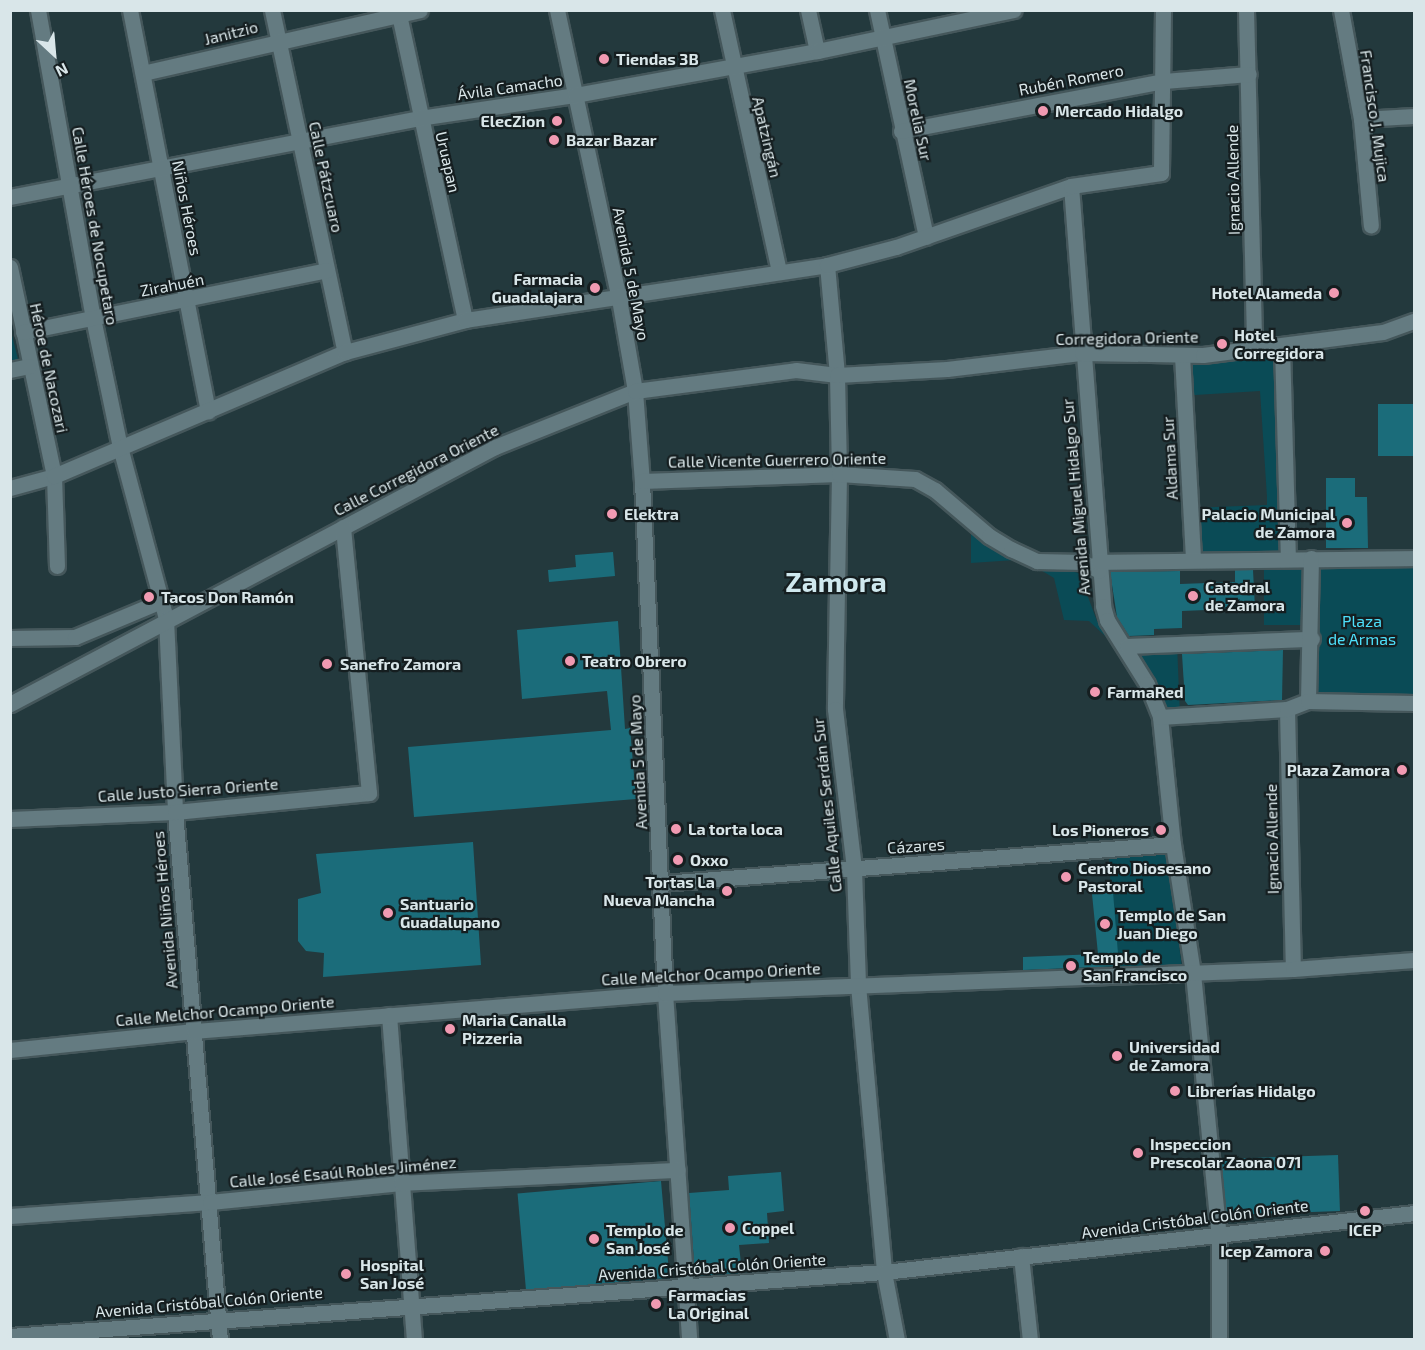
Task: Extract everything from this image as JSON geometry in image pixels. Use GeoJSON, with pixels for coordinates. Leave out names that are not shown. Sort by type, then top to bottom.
{"type":"FeatureCollection","features":[{"type":"Feature","properties":{"kind":"street","name":"Calle Héroes de Nocupetaro"},"geometry":{"type":"LineString","coordinates":[[38,10],[93,318],[120,447]]}},
{"type":"Feature","properties":{"kind":"street","name":"Niños Héroes"},"geometry":{"type":"LineString","coordinates":[[130,10],[208,412]]}},
{"type":"Feature","properties":{"kind":"street","name":"Calle Pátzcuaro"},"geometry":{"type":"LineString","coordinates":[[272,10],[345,351]]}},
{"type":"Feature","properties":{"kind":"street","name":"Janitzio"},"geometry":{"type":"LineString","coordinates":[[143,73],[278,40],[420,10]]}},
{"type":"Feature","properties":{"kind":"street","name":"Avenida 5 de Mayo"},"geometry":{"type":"LineString","coordinates":[[557,10],[619,299],[635,391],[642,481],[662,883],[665,993],[689,1340]]}},
{"type":"Feature","properties":{"kind":"street","name":"Apatzingán"},"geometry":{"type":"LineString","coordinates":[[722,10],[732,67],[779,271]]}},
{"type":"Feature","properties":{"kind":"street"},"geometry":{"type":"LineString","coordinates":[[808,10],[817,51]]}},
{"type":"Feature","properties":{"kind":"street","name":"Morelia Sur"},"geometry":{"type":"LineString","coordinates":[[877,10],[901,131],[926,237]]}},
{"type":"Feature","properties":{"kind":"street","name":"Ávila Camacho"},"geometry":{"type":"LineString","coordinates":[[10,196],[419,118],[575,95],[732,67],[1014,10]]}},
{"type":"Feature","properties":{"kind":"street"},"geometry":{"type":"LineString","coordinates":[[10,488],[54,476],[208,412],[345,351],[465,320],[619,299],[779,271],[827,265],[926,237],[1071,186],[1161,172],[1164,81],[1163,10]]}},
{"type":"Feature","properties":{"kind":"street","name":"Ignacio Allende"},"geometry":{"type":"LineString","coordinates":[[1246,10],[1254,349]]}},
{"type":"Feature","properties":{"kind":"street","name":"Francisco J. Mujica"},"geometry":{"type":"LineString","coordinates":[[1341,10],[1361,119],[1371,226]]}},
{"type":"Feature","properties":{"kind":"street","name":"Uruapan"},"geometry":{"type":"LineString","coordinates":[[398,13],[419,118],[465,320]]}},
{"type":"Feature","properties":{"kind":"street","name":"Rubén Romero"},"geometry":{"type":"LineString","coordinates":[[901,131],[1164,81],[1249,74]]}},
{"type":"Feature","properties":{"kind":"street"},"geometry":{"type":"LineString","coordinates":[[1361,119],[1414,116]]}},
{"type":"Feature","properties":{"kind":"street","name":"Avenida Miguel Hidalgo Sur"},"geometry":{"type":"LineString","coordinates":[[1071,186],[1099,566],[1107,620],[1127,646],[1160,717],[1173,844],[1193,973],[1219,1237],[1219,1340]]}},
{"type":"Feature","properties":{"kind":"street","name":"Calle Aquiles Serdán Sur"},"geometry":{"type":"LineString","coordinates":[[827,265],[837,375],[839,474],[835,709],[854,869],[858,985],[884,1272],[897,1340]]}},
{"type":"Feature","properties":{"kind":"street","name":"Héroe de Nacozari"},"geometry":{"type":"LineString","coordinates":[[10,267],[14,304],[23,332],[54,476],[57,566]]}},
{"type":"Feature","properties":{"kind":"street","name":"Zirahuén"},"geometry":{"type":"LineString","coordinates":[[23,332],[187,301],[327,270]]}},
{"type":"Feature","properties":{"kind":"street","name":"Corregidora Oriente"},"geometry":{"type":"LineString","coordinates":[[837,375],[947,369],[1082,353],[1182,355],[1254,349],[1383,332],[1414,321]]}},
{"type":"Feature","properties":{"kind":"street"},"geometry":{"type":"LineString","coordinates":[[1282,346],[1288,558]]}},
{"type":"Feature","properties":{"kind":"street","name":"Aldama Sur"},"geometry":{"type":"LineString","coordinates":[[1182,355],[1193,559]]}},
{"type":"Feature","properties":{"kind":"street"},"geometry":{"type":"LineString","coordinates":[[10,370],[29,366]]}},
{"type":"Feature","properties":{"kind":"street","name":"Calle Corregidora Oriente"},"geometry":{"type":"LineString","coordinates":[[10,704],[166,619],[495,447],[635,391],[796,370],[837,375]]}},
{"type":"Feature","properties":{"kind":"street"},"geometry":{"type":"LineString","coordinates":[[120,447],[166,619]]}},
{"type":"Feature","properties":{"kind":"street","name":"Calle Vicente Guerrero Oriente"},"geometry":{"type":"LineString","coordinates":[[642,481],[839,474],[915,479],[935,490],[989,536],[1037,561],[1083,562],[1099,566],[1193,559],[1414,558]]}},
{"type":"Feature","properties":{"kind":"street","name":"Calle Justo Sierra Oriente"},"geometry":{"type":"LineString","coordinates":[[10,819],[175,812],[369,793],[343,527]]}},
{"type":"Feature","properties":{"kind":"street"},"geometry":{"type":"LineString","coordinates":[[1308,701],[1312,639],[1311,558]]}},
{"type":"Feature","properties":{"kind":"street"},"geometry":{"type":"LineString","coordinates":[[10,638],[75,637],[161,601]]}},
{"type":"Feature","properties":{"kind":"street","name":"Avenida Niños Héroes"},"geometry":{"type":"LineString","coordinates":[[166,619],[175,812],[220,1340]]}},
{"type":"Feature","properties":{"kind":"street"},"geometry":{"type":"LineString","coordinates":[[1127,646],[1312,639]]}},
{"type":"Feature","properties":{"kind":"street"},"geometry":{"type":"LineString","coordinates":[[1160,717],[1287,709],[1308,701],[1414,703]]}},
{"type":"Feature","properties":{"kind":"street","name":"Ignacio Allende"},"geometry":{"type":"LineString","coordinates":[[1287,709],[1293,969]]}},
{"type":"Feature","properties":{"kind":"street","name":"Cázares"},"geometry":{"type":"LineString","coordinates":[[662,883],[1173,844]]}},
{"type":"Feature","properties":{"kind":"street","name":"Calle Melchor Ocampo Oriente"},"geometry":{"type":"LineString","coordinates":[[10,1050],[194,1031],[665,993],[1293,969],[1414,960]]}},
{"type":"Feature","properties":{"kind":"street"},"geometry":{"type":"LineString","coordinates":[[389,1015],[400,1183],[414,1340]]}},
{"type":"Feature","properties":{"kind":"street","name":"Calle José Esaúl Robles Jiménez"},"geometry":{"type":"LineString","coordinates":[[10,1216],[210,1202],[400,1183],[678,1170]]}},
{"type":"Feature","properties":{"kind":"street","name":"Avenida Cristóbal Colón Oriente"},"geometry":{"type":"LineString","coordinates":[[10,1336],[411,1304],[686,1288],[884,1272],[1219,1237],[1414,1213]]}},
{"type":"Feature","properties":{"kind":"street"},"geometry":{"type":"LineString","coordinates":[[1021,1256],[1030,1340]]}},
{"type":"Feature","properties":{"kind":"green space"},"geometry":{"type":"Polygon","coordinates":[[[10,328],[19,363],[10,364],[10,328]]]}},
{"type":"Feature","properties":{"kind":"green space"},"geometry":{"type":"Polygon","coordinates":[[[1282,352],[1288,554],[1193,554],[1190,508],[1267,505],[1267,497],[1260,391],[1195,395],[1184,391],[1182,355],[1282,352]]]}},
{"type":"Feature","properties":{"kind":"green space"},"geometry":{"type":"Polygon","coordinates":[[[971,532],[1015,560],[971,563],[971,532]]]}},
{"type":"Feature","properties":{"kind":"green space","name":"Plaza de Armas"},"geometry":{"type":"Polygon","coordinates":[[[1311,558],[1414,560],[1414,703],[1308,701],[1309,625],[1264,625],[1264,562],[1311,558]]]}},
{"type":"Feature","properties":{"kind":"green space"},"geometry":{"type":"Polygon","coordinates":[[[1029,563],[1079,573],[1097,621],[1117,647],[1089,621],[1064,620],[1054,578],[1029,563]]]}},
{"type":"Feature","properties":{"kind":"green space"},"geometry":{"type":"Polygon","coordinates":[[[1177,644],[1180,716],[1160,717],[1127,646],[1177,644]]]}},
{"type":"Feature","properties":{"kind":"green space"},"geometry":{"type":"Polygon","coordinates":[[[1166,850],[1182,967],[1115,971],[1109,854],[1166,850]]]}},
{"type":"Feature","properties":{"kind":"building"},"geometry":{"type":"Polygon","coordinates":[[[1378,404],[1414,404],[1414,456],[1378,456],[1378,404]]]}},
{"type":"Feature","properties":{"kind":"building","name":"Palacio Municipal de Zamora"},"geometry":{"type":"Polygon","coordinates":[[[1326,478],[1355,478],[1355,497],[1367,497],[1368,548],[1326,548],[1326,478]]]}},
{"type":"Feature","properties":{"kind":"building"},"geometry":{"type":"Polygon","coordinates":[[[613,552],[615,576],[549,582],[548,570],[576,567],[575,555],[613,552]]]}},
{"type":"Feature","properties":{"kind":"building","name":"Catedral de Zamora"},"geometry":{"type":"Polygon","coordinates":[[[1235,570],[1253,570],[1255,608],[1182,611],[1182,628],[1154,629],[1154,635],[1129,636],[1117,617],[1110,572],[1180,571],[1180,584],[1235,582],[1235,570]]]}},
{"type":"Feature","properties":{"kind":"building"},"geometry":{"type":"Polygon","coordinates":[[[618,621],[625,729],[630,728],[636,799],[414,817],[408,747],[611,730],[607,691],[522,699],[517,630],[618,621]]]}},
{"type":"Feature","properties":{"kind":"building"},"geometry":{"type":"Polygon","coordinates":[[[1283,650],[1282,700],[1188,705],[1185,701],[1182,654],[1283,650]]]}},
{"type":"Feature","properties":{"kind":"building","name":"Santuario Guadalupano"},"geometry":{"type":"Polygon","coordinates":[[[473,842],[481,965],[323,977],[324,953],[306,951],[298,941],[298,899],[321,893],[316,854],[473,842]]]}},
{"type":"Feature","properties":{"kind":"building"},"geometry":{"type":"Polygon","coordinates":[[[1113,892],[1119,966],[1023,970],[1023,957],[1098,954],[1092,894],[1113,892]]]}},
{"type":"Feature","properties":{"kind":"building"},"geometry":{"type":"Polygon","coordinates":[[[1338,1155],[1340,1211],[1224,1215],[1222,1159],[1338,1155]]]}},
{"type":"Feature","properties":{"kind":"building","name":"Coppel"},"geometry":{"type":"Polygon","coordinates":[[[781,1172],[784,1211],[767,1213],[769,1243],[739,1245],[742,1273],[695,1276],[689,1193],[729,1190],[728,1176],[781,1172]]]}},
{"type":"Feature","properties":{"kind":"building","name":"Templo de San José"},"geometry":{"type":"Polygon","coordinates":[[[661,1181],[669,1278],[526,1290],[518,1194],[661,1181]]]}},
{"type":"Feature","properties":{"kind":"place","name":"Tiendas 3B"},"geometry":{"type":"Point","coordinates":[604,59]}},
{"type":"Feature","properties":{"kind":"place","name":"Mercado Hidalgo"},"geometry":{"type":"Point","coordinates":[1043,111]}},
{"type":"Feature","properties":{"kind":"place","name":"ElecZion"},"geometry":{"type":"Point","coordinates":[557,121]}},
{"type":"Feature","properties":{"kind":"place","name":"Bazar Bazar"},"geometry":{"type":"Point","coordinates":[554,140]}},
{"type":"Feature","properties":{"kind":"place","name":"Farmacia Guadalajara"},"geometry":{"type":"Point","coordinates":[595,288]}},
{"type":"Feature","properties":{"kind":"place","name":"Hotel Alameda"},"geometry":{"type":"Point","coordinates":[1334,293]}},
{"type":"Feature","properties":{"kind":"place","name":"Hotel Corregidora"},"geometry":{"type":"Point","coordinates":[1222,344]}},
{"type":"Feature","properties":{"kind":"place","name":"Elektra"},"geometry":{"type":"Point","coordinates":[612,514]}},
{"type":"Feature","properties":{"kind":"place","name":"Palacio Municipal de Zamora"},"geometry":{"type":"Point","coordinates":[1347,523]}},
{"type":"Feature","properties":{"kind":"place","name":"Catedral de Zamora"},"geometry":{"type":"Point","coordinates":[1193,596]}},
{"type":"Feature","properties":{"kind":"place","name":"Tacos Don Ramón"},"geometry":{"type":"Point","coordinates":[149,597]}},
{"type":"Feature","properties":{"kind":"place","name":"Teatro Obrero"},"geometry":{"type":"Point","coordinates":[570,661]}},
{"type":"Feature","properties":{"kind":"place","name":"Sanefro Zamora"},"geometry":{"type":"Point","coordinates":[327,664]}},
{"type":"Feature","properties":{"kind":"place","name":"FarmaRed"},"geometry":{"type":"Point","coordinates":[1095,692]}},
{"type":"Feature","properties":{"kind":"place","name":"Plaza Zamora"},"geometry":{"type":"Point","coordinates":[1402,770]}},
{"type":"Feature","properties":{"kind":"place","name":"La torta loca"},"geometry":{"type":"Point","coordinates":[676,829]}},
{"type":"Feature","properties":{"kind":"place","name":"Los Pioneros"},"geometry":{"type":"Point","coordinates":[1161,830]}},
{"type":"Feature","properties":{"kind":"place","name":"Oxxo"},"geometry":{"type":"Point","coordinates":[678,860]}},
{"type":"Feature","properties":{"kind":"place","name":"Centro Diosesano Pastoral"},"geometry":{"type":"Point","coordinates":[1066,877]}},
{"type":"Feature","properties":{"kind":"place","name":"Tortas La Nueva Mancha"},"geometry":{"type":"Point","coordinates":[727,891]}},
{"type":"Feature","properties":{"kind":"place","name":"Santuario Guadalupano"},"geometry":{"type":"Point","coordinates":[388,913]}},
{"type":"Feature","properties":{"kind":"place","name":"Templo de San Juan Diego"},"geometry":{"type":"Point","coordinates":[1105,924]}},
{"type":"Feature","properties":{"kind":"place","name":"Templo de San Francisco"},"geometry":{"type":"Point","coordinates":[1071,966]}},
{"type":"Feature","properties":{"kind":"place","name":"Maria Canalla Pizzeria"},"geometry":{"type":"Point","coordinates":[450,1029]}},
{"type":"Feature","properties":{"kind":"place","name":"Universidad de Zamora"},"geometry":{"type":"Point","coordinates":[1117,1056]}},
{"type":"Feature","properties":{"kind":"place","name":"Librerías Hidalgo"},"geometry":{"type":"Point","coordinates":[1175,1091]}},
{"type":"Feature","properties":{"kind":"place","name":"Inspeccion Prescolar Zaona 071"},"geometry":{"type":"Point","coordinates":[1138,1153]}},
{"type":"Feature","properties":{"kind":"place","name":"ICEP"},"geometry":{"type":"Point","coordinates":[1365,1211]}},
{"type":"Feature","properties":{"kind":"place","name":"Coppel"},"geometry":{"type":"Point","coordinates":[730,1228]}},
{"type":"Feature","properties":{"kind":"place","name":"Templo de San José"},"geometry":{"type":"Point","coordinates":[594,1239]}},
{"type":"Feature","properties":{"kind":"place","name":"Icep Zamora"},"geometry":{"type":"Point","coordinates":[1325,1251]}},
{"type":"Feature","properties":{"kind":"place","name":"Hospital San José"},"geometry":{"type":"Point","coordinates":[346,1274]}},
{"type":"Feature","properties":{"kind":"place","name":"Farmacias La Original"},"geometry":{"type":"Point","coordinates":[656,1304]}},
{"type":"Feature","properties":{"kind":"district","name":"Zamora"},"geometry":{"type":"Point","coordinates":[836,581]}}]}
